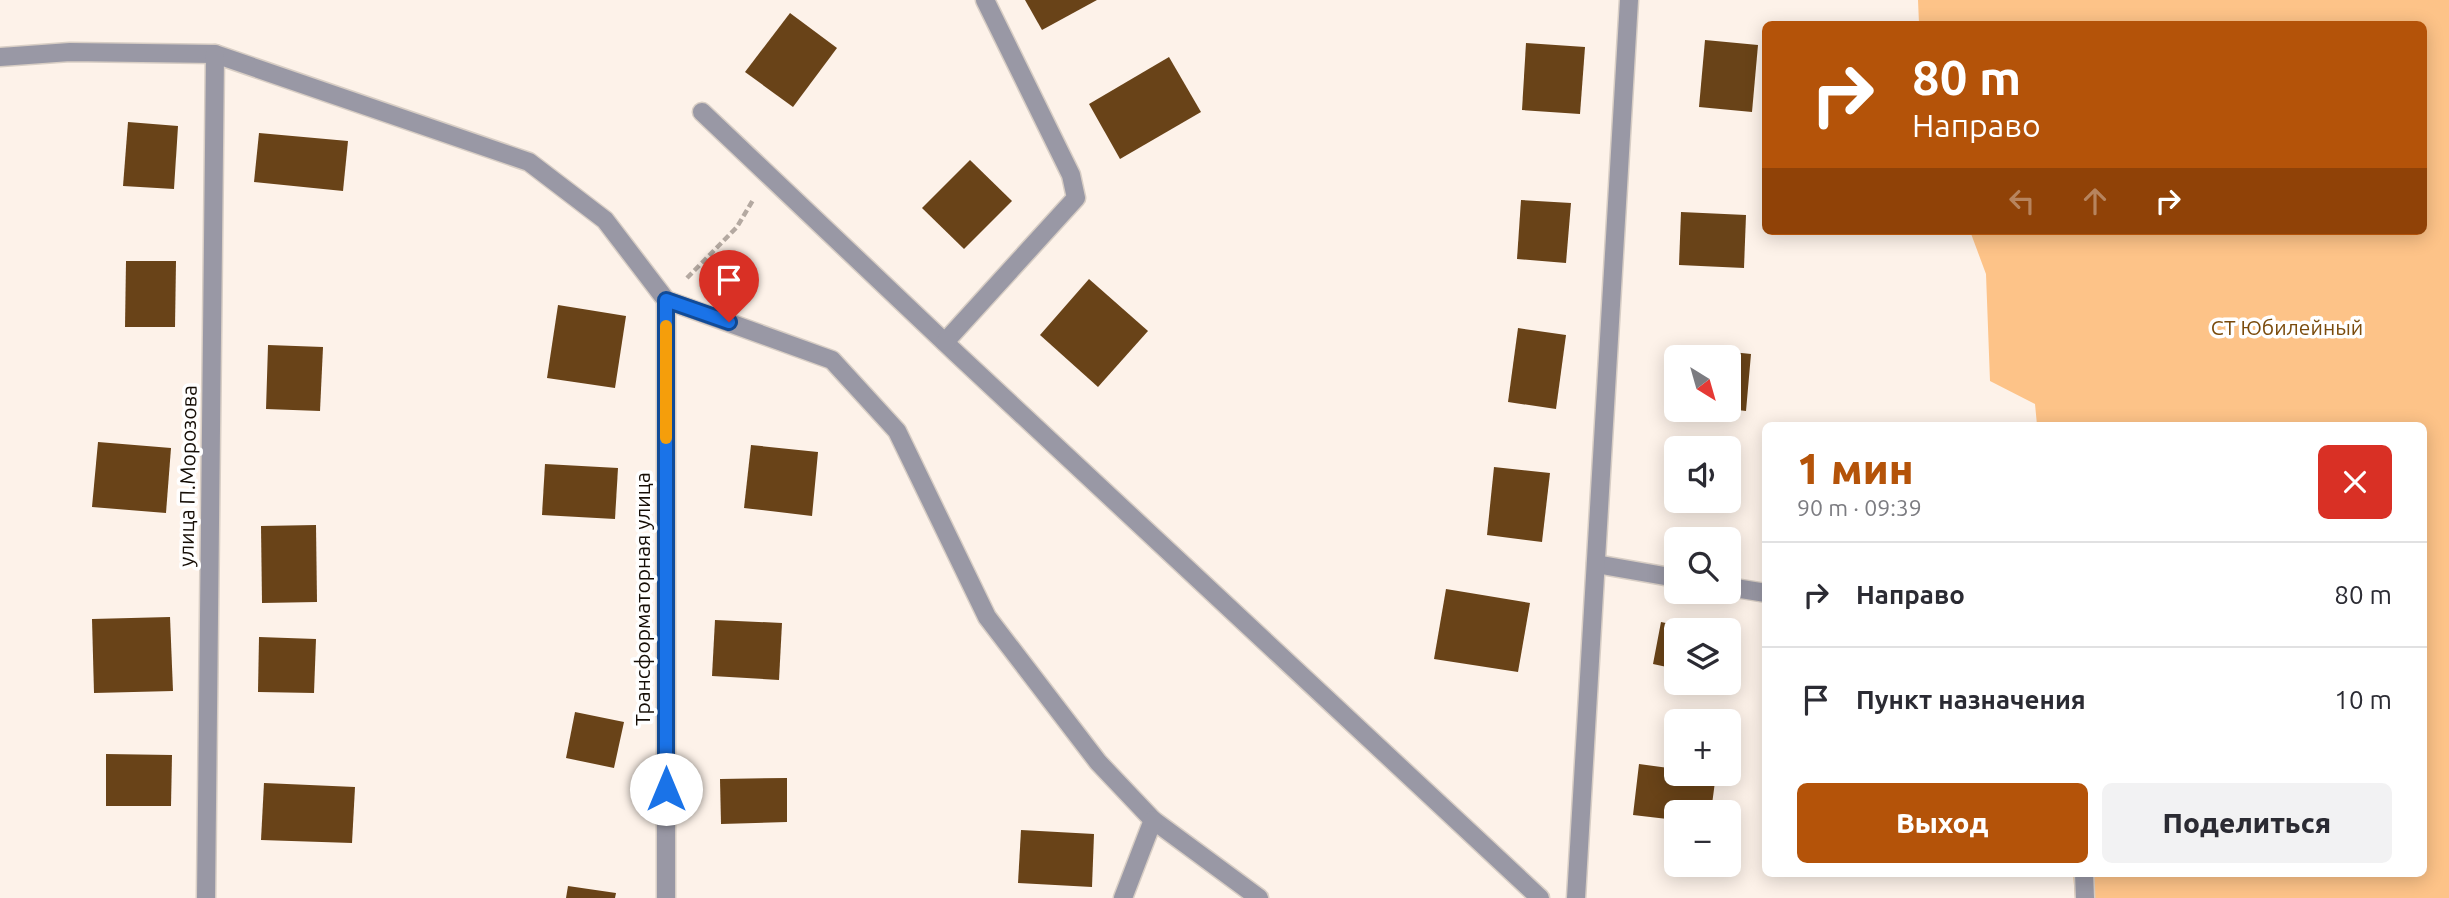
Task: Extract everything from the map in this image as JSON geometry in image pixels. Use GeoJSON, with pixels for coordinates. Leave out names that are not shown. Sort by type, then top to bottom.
{"type":"FeatureCollection","features":[{"type":"Feature","properties":{"kind":"street"},"geometry":{"type":"LineString","coordinates":[[945,342],[1076,198],[1071,175],[985,0]]}},
{"type":"Feature","properties":{"kind":"street"},"geometry":{"type":"LineString","coordinates":[[1576,898],[1629,0]]}},
{"type":"Feature","properties":{"kind":"street"},"geometry":{"type":"LineString","coordinates":[[0,57],[70,51],[215,54],[529,162],[605,220],[666,300],[832,360],[897,431],[987,617],[1098,762],[1153,820],[1259,898]]}},
{"type":"Feature","properties":{"kind":"street","name":"улица П.Морозова"},"geometry":{"type":"LineString","coordinates":[[206,898],[215,54]]}},
{"type":"Feature","properties":{"kind":"street"},"geometry":{"type":"LineString","coordinates":[[702,112],[1540,898]]}},
{"type":"Feature","properties":{"kind":"street","name":"Трансформаторная улица"},"geometry":{"type":"LineString","coordinates":[[666,300],[666,898]]}},
{"type":"Feature","properties":{"kind":"street"},"geometry":{"type":"LineString","coordinates":[[1596,565],[1664,576]]}},
{"type":"Feature","properties":{"kind":"street"},"geometry":{"type":"LineString","coordinates":[[1741,589],[1762,592]]}},
{"type":"Feature","properties":{"kind":"street"},"geometry":{"type":"LineString","coordinates":[[1123,898],[1153,820]]}},
{"type":"Feature","properties":{"kind":"street"},"geometry":{"type":"LineString","coordinates":[[2084,877],[2085,898]]}},
{"type":"Feature","properties":{"kind":"path"},"geometry":{"type":"LineString","coordinates":[[666,300],[737,227],[756,195]]}},
{"type":"Feature","properties":{"kind":"green space","name":"СТ Юбилейный"},"geometry":{"type":"Polygon","coordinates":[[[1918,0],[2449,0],[2449,898],[2075,898],[2073,877],[2427,877],[2427,422],[2037,422],[2035,404],[1990,381],[1986,274],[1971,235],[2427,235],[2427,21],[1919,21],[1918,0]]]}},
{"type":"Feature","properties":{"kind":"building"},"geometry":{"type":"Polygon","coordinates":[[[1025,0],[1097,0],[1042,30],[1025,0]]]}},
{"type":"Feature","properties":{"kind":"building"},"geometry":{"type":"Polygon","coordinates":[[[790,13],[837,48],[793,107],[745,72],[790,13]]]}},
{"type":"Feature","properties":{"kind":"building"},"geometry":{"type":"Polygon","coordinates":[[[1705,40],[1758,45],[1752,112],[1699,107],[1705,40]]]}},
{"type":"Feature","properties":{"kind":"building"},"geometry":{"type":"Polygon","coordinates":[[[1526,43],[1585,47],[1580,114],[1522,110],[1526,43]]]}},
{"type":"Feature","properties":{"kind":"building"},"geometry":{"type":"Polygon","coordinates":[[[1169,57],[1201,112],[1120,159],[1089,104],[1169,57]]]}},
{"type":"Feature","properties":{"kind":"building"},"geometry":{"type":"Polygon","coordinates":[[[128,122],[178,126],[174,189],[123,186],[128,122]]]}},
{"type":"Feature","properties":{"kind":"building"},"geometry":{"type":"Polygon","coordinates":[[[259,133],[348,141],[343,191],[254,182],[259,133]]]}},
{"type":"Feature","properties":{"kind":"building"},"geometry":{"type":"Polygon","coordinates":[[[970,160],[1012,201],[964,249],[922,208],[970,160]]]}},
{"type":"Feature","properties":{"kind":"building"},"geometry":{"type":"Polygon","coordinates":[[[1521,200],[1571,203],[1566,263],[1517,259],[1521,200]]]}},
{"type":"Feature","properties":{"kind":"building"},"geometry":{"type":"Polygon","coordinates":[[[1681,212],[1746,215],[1744,268],[1679,265],[1681,212]]]}},
{"type":"Feature","properties":{"kind":"building"},"geometry":{"type":"Polygon","coordinates":[[[126,261],[176,261],[175,327],[125,327],[126,261]]]}},
{"type":"Feature","properties":{"kind":"building"},"geometry":{"type":"Polygon","coordinates":[[[1089,279],[1148,331],[1098,387],[1040,335],[1089,279]]]}},
{"type":"Feature","properties":{"kind":"building"},"geometry":{"type":"Polygon","coordinates":[[[558,305],[626,316],[615,388],[547,378],[558,305]]]}},
{"type":"Feature","properties":{"kind":"building"},"geometry":{"type":"Polygon","coordinates":[[[1518,328],[1566,335],[1556,409],[1508,402],[1518,328]]]}},
{"type":"Feature","properties":{"kind":"building"},"geometry":{"type":"Polygon","coordinates":[[[268,345],[323,347],[320,411],[266,409],[268,345]]]}},
{"type":"Feature","properties":{"kind":"building"},"geometry":{"type":"Polygon","coordinates":[[[1741,353],[1751,354],[1746,411],[1741,410],[1741,353]]]}},
{"type":"Feature","properties":{"kind":"building"},"geometry":{"type":"Polygon","coordinates":[[[98,442],[171,448],[166,513],[92,507],[98,442]]]}},
{"type":"Feature","properties":{"kind":"building"},"geometry":{"type":"Polygon","coordinates":[[[751,445],[818,452],[812,516],[744,508],[751,445]]]}},
{"type":"Feature","properties":{"kind":"building"},"geometry":{"type":"Polygon","coordinates":[[[545,464],[618,468],[615,519],[542,515],[545,464]]]}},
{"type":"Feature","properties":{"kind":"building"},"geometry":{"type":"Polygon","coordinates":[[[1494,467],[1550,473],[1542,542],[1487,535],[1494,467]]]}},
{"type":"Feature","properties":{"kind":"building"},"geometry":{"type":"Polygon","coordinates":[[[316,525],[317,602],[262,603],[261,526],[316,525]]]}},
{"type":"Feature","properties":{"kind":"building"},"geometry":{"type":"Polygon","coordinates":[[[1446,589],[1530,603],[1518,672],[1434,659],[1446,589]]]}},
{"type":"Feature","properties":{"kind":"building"},"geometry":{"type":"Polygon","coordinates":[[[170,617],[173,691],[94,693],[92,619],[170,617]]]}},
{"type":"Feature","properties":{"kind":"building"},"geometry":{"type":"Polygon","coordinates":[[[715,620],[782,623],[779,680],[712,676],[715,620]]]}},
{"type":"Feature","properties":{"kind":"building"},"geometry":{"type":"Polygon","coordinates":[[[1661,622],[1664,623],[1664,666],[1653,664],[1661,622]]]}},
{"type":"Feature","properties":{"kind":"building"},"geometry":{"type":"Polygon","coordinates":[[[259,637],[316,639],[314,693],[258,692],[259,637]]]}},
{"type":"Feature","properties":{"kind":"building"},"geometry":{"type":"Polygon","coordinates":[[[575,712],[624,722],[614,768],[566,758],[575,712]]]}},
{"type":"Feature","properties":{"kind":"building"},"geometry":{"type":"Polygon","coordinates":[[[106,754],[172,755],[171,806],[106,806],[106,754]]]}},
{"type":"Feature","properties":{"kind":"building"},"geometry":{"type":"Polygon","coordinates":[[[1639,764],[1664,767],[1664,786],[1714,786],[1713,800],[1664,800],[1664,819],[1633,815],[1639,764]]]}},
{"type":"Feature","properties":{"kind":"building"},"geometry":{"type":"Polygon","coordinates":[[[787,778],[787,822],[721,824],[720,779],[787,778]]]}},
{"type":"Feature","properties":{"kind":"building"},"geometry":{"type":"Polygon","coordinates":[[[264,783],[355,787],[352,843],[261,840],[264,783]]]}},
{"type":"Feature","properties":{"kind":"building"},"geometry":{"type":"Polygon","coordinates":[[[1021,830],[1094,834],[1092,887],[1018,883],[1021,830]]]}},
{"type":"Feature","properties":{"kind":"building"},"geometry":{"type":"Polygon","coordinates":[[[568,886],[616,893],[615,898],[566,898],[568,886]]]}},
{"type":"Feature","properties":{"kind":"slow traffic"},"geometry":{"type":"LineString","coordinates":[[666,326],[666,438]]}},
{"type":"Feature","properties":{"kind":"route"},"geometry":{"type":"LineString","coordinates":[[666,789],[666,300],[729,322]]}}]}
